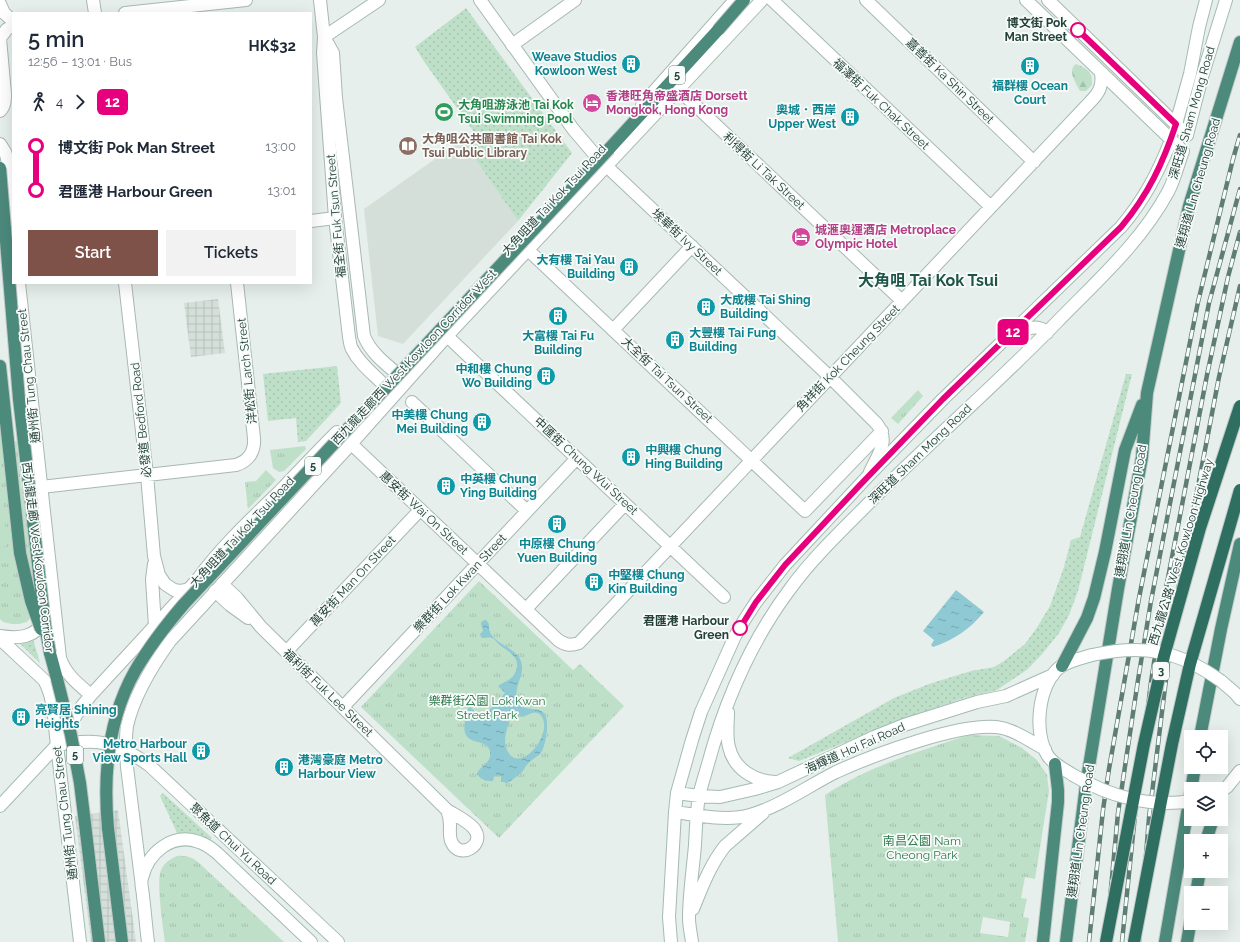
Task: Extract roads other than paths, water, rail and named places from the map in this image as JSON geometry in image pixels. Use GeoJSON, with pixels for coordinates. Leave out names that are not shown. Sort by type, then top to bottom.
{"type":"FeatureCollection","features":[{"type":"Feature","properties":{"kind":"highway","name":"西九龍走廊西 West Kowloon Corridor West"},"geometry":{"type":"LineString","coordinates":[[122,942],[108,828],[106,791],[107,770],[112,730],[119,708],[135,672],[158,636],[184,604],[625,132],[744,0]]}},
{"type":"Feature","properties":{"kind":"highway","name":"連翔道 Lin Cheung Road"},"geometry":{"type":"LineString","coordinates":[[1066,942],[1086,785],[1118,589],[1142,457],[1147,392],[1189,206],[1240,42]]}},
{"type":"Feature","properties":{"kind":"highway","name":"西九龍走廊 West Kowloon Corridor"},"geometry":{"type":"LineString","coordinates":[[0,168],[19,399],[45,625],[50,653],[71,735],[83,808],[99,942]]}},
{"type":"Feature","properties":{"kind":"highway"},"geometry":{"type":"LineString","coordinates":[[0,366],[20,553],[30,601],[50,653]]}},
{"type":"Feature","properties":{"kind":"highway"},"geometry":{"type":"LineString","coordinates":[[1062,666],[1087,618],[1094,598],[1125,450],[1147,392]]}},
{"type":"Feature","properties":{"kind":"highway","name":"西九龍公路 West Kowloon Highway"},"geometry":{"type":"LineString","coordinates":[[1106,942],[1144,744],[1164,656],[1200,528],[1240,406]]}},
{"type":"Feature","properties":{"kind":"highway","name":"3"},"geometry":{"type":"LineString","coordinates":[[1134,942],[1172,744],[1190,664],[1240,490]]}},
{"type":"Feature","properties":{"kind":"highway"},"geometry":{"type":"LineString","coordinates":[[1201,730],[1221,629],[1240,544]]}},
{"type":"Feature","properties":{"kind":"highway"},"geometry":{"type":"LineString","coordinates":[[1042,942],[1058,802],[1055,764]]}},
{"type":"Feature","properties":{"kind":"highway"},"geometry":{"type":"LineString","coordinates":[[1166,942],[1194,774]]}},
{"type":"Feature","properties":{"kind":"highway"},"geometry":{"type":"LineString","coordinates":[[1187,942],[1189,930]]}},
{"type":"Feature","properties":{"kind":"street"},"geometry":{"type":"LineString","coordinates":[[93,0],[95,12]]}},
{"type":"Feature","properties":{"kind":"street"},"geometry":{"type":"LineString","coordinates":[[136,12],[205,6],[246,0]]}},
{"type":"Feature","properties":{"kind":"street","name":"福全街 Fuk Tsun Street"},"geometry":{"type":"LineString","coordinates":[[320,0],[324,37],[323,53],[335,218],[348,337],[352,349],[368,370],[382,383]]}},
{"type":"Feature","properties":{"kind":"street"},"geometry":{"type":"LineString","coordinates":[[324,37],[378,0]]}},
{"type":"Feature","properties":{"kind":"street","name":"埃華街 Ivy Street"},"geometry":{"type":"LineString","coordinates":[[480,0],[573,129],[596,156],[830,377],[877,424],[882,431]]}},
{"type":"Feature","properties":{"kind":"street"},"geometry":{"type":"LineString","coordinates":[[512,45],[574,0]]}},
{"type":"Feature","properties":{"kind":"street","name":"大角咀道 Tai Kok Tsui Road"},"geometry":{"type":"LineString","coordinates":[[126,751],[127,728],[131,713],[155,662],[170,641],[351,444],[447,336],[762,0]]}},
{"type":"Feature","properties":{"kind":"street","name":"福澤街 Fuk Chak Street"},"geometry":{"type":"LineString","coordinates":[[772,0],[991,207]]}},
{"type":"Feature","properties":{"kind":"street","name":"嘉善街 Ka Shin Street"},"geometry":{"type":"LineString","coordinates":[[866,0],[1034,162]]}},
{"type":"Feature","properties":{"kind":"street"},"geometry":{"type":"LineString","coordinates":[[1026,0],[1182,151]]}},
{"type":"Feature","properties":{"kind":"street"},"geometry":{"type":"LineString","coordinates":[[1048,0],[1187,135]]}},
{"type":"Feature","properties":{"kind":"street","name":"深旺道 Sham Mong Road"},"geometry":{"type":"LineString","coordinates":[[671,942],[669,917],[677,793],[701,712],[735,636],[756,602],[785,565],[869,475],[943,399],[1121,227],[1130,216],[1158,172],[1171,140],[1190,74],[1206,0]]}},
{"type":"Feature","properties":{"kind":"street","name":"深旺道 Sham Mong Road"},"geometry":{"type":"LineString","coordinates":[[692,942],[689,919],[699,796],[711,752],[728,702],[740,673],[756,642],[789,590],[804,570],[893,478],[1047,333],[1116,261],[1153,215],[1168,192],[1173,180],[1187,135],[1202,77],[1226,0]]}},
{"type":"Feature","properties":{"kind":"street"},"geometry":{"type":"LineString","coordinates":[[730,2],[743,20]]}},
{"type":"Feature","properties":{"kind":"street","name":"大角咀道 Tai Kok Tsui Road"},"geometry":{"type":"LineString","coordinates":[[2,800],[57,745],[82,706],[91,695],[193,585],[210,563],[259,510],[337,432],[394,372],[596,156],[730,2]]}},
{"type":"Feature","properties":{"kind":"street"},"geometry":{"type":"LineString","coordinates":[[0,4],[4,13],[12,20]]}},
{"type":"Feature","properties":{"kind":"street"},"geometry":{"type":"LineString","coordinates":[[0,110],[2,109],[5,101],[5,94],[0,38],[7,29],[12,26]]}},
{"type":"Feature","properties":{"kind":"street","name":"福全街 Fuk Tsun Street"},"geometry":{"type":"LineString","coordinates":[[324,37],[333,53],[336,98],[364,336],[373,352],[394,372]]}},
{"type":"Feature","properties":{"kind":"street","name":"角祥街 Kok Cheung Street"},"geometry":{"type":"LineString","coordinates":[[584,638],[1099,92],[1102,85],[1101,73]]}},
{"type":"Feature","properties":{"kind":"street","name":"利得街 Li Tak Street"},"geometry":{"type":"LineString","coordinates":[[678,90],[902,301]]}},
{"type":"Feature","properties":{"kind":"street"},"geometry":{"type":"LineString","coordinates":[[0,144],[7,158],[12,210]]}},
{"type":"Feature","properties":{"kind":"street"},"geometry":{"type":"LineString","coordinates":[[312,221],[335,218]]}},
{"type":"Feature","properties":{"kind":"street"},"geometry":{"type":"LineString","coordinates":[[613,330],[692,246]]}},
{"type":"Feature","properties":{"kind":"street","name":"大全街 Tai Tsun Street"},"geometry":{"type":"LineString","coordinates":[[528,250],[806,510],[882,431]]}},
{"type":"Feature","properties":{"kind":"street","name":"通州街 Tung Chau Street"},"geometry":{"type":"LineString","coordinates":[[19,284],[58,650],[63,667],[68,674],[91,695]]}},
{"type":"Feature","properties":{"kind":"street","name":"必發道 Bedford Road"},"geometry":{"type":"LineString","coordinates":[[126,284],[147,475],[154,556],[159,576],[165,584],[174,590],[180,591],[193,585],[205,576],[217,579],[218,588]]}},
{"type":"Feature","properties":{"kind":"street","name":"洋松街 Larch Street"},"geometry":{"type":"LineString","coordinates":[[147,475],[236,465],[249,457],[254,448],[255,443],[237,284]]}},
{"type":"Feature","properties":{"kind":"street"},"geometry":{"type":"LineString","coordinates":[[1008,337],[1033,326],[1043,328],[1047,333]]}},
{"type":"Feature","properties":{"kind":"street","name":"中匯街 Chung Wui Street"},"geometry":{"type":"LineString","coordinates":[[447,336],[724,597]]}},
{"type":"Feature","properties":{"kind":"street"},"geometry":{"type":"LineString","coordinates":[[412,402],[527,511]]}},
{"type":"Feature","properties":{"kind":"street"},"geometry":{"type":"LineString","coordinates":[[869,475],[880,455],[884,437],[882,431]]}},
{"type":"Feature","properties":{"kind":"street","name":"惠安街 Wai On Street"},"geometry":{"type":"LineString","coordinates":[[337,432],[558,640],[564,644],[572,645],[579,643],[584,638]]}},
{"type":"Feature","properties":{"kind":"street","name":"樂群街 Lok Kwan Street"},"geometry":{"type":"LineString","coordinates":[[343,707],[577,458]]}},
{"type":"Feature","properties":{"kind":"street"},"geometry":{"type":"LineString","coordinates":[[41,486],[147,475]]}},
{"type":"Feature","properties":{"kind":"street"},"geometry":{"type":"LineString","coordinates":[[526,609],[625,504]]}},
{"type":"Feature","properties":{"kind":"street","name":"萬安街 Man On Street"},"geometry":{"type":"LineString","coordinates":[[286,652],[420,510]]}},
{"type":"Feature","properties":{"kind":"street","name":"必發道 Bedford Road"},"geometry":{"type":"LineString","coordinates":[[154,556],[152,579],[155,626]]}},
{"type":"Feature","properties":{"kind":"street","name":"福利街 Fuk Lee Street"},"geometry":{"type":"LineString","coordinates":[[218,588],[230,605],[261,627],[447,810]]}},
{"type":"Feature","properties":{"kind":"street"},"geometry":{"type":"LineString","coordinates":[[0,638],[15,638],[33,634],[45,622],[53,605]]}},
{"type":"Feature","properties":{"kind":"street","name":"通州街 Tung Chau Street"},"geometry":{"type":"LineString","coordinates":[[0,638],[44,680],[49,688],[80,942]]}},
{"type":"Feature","properties":{"kind":"street","name":"海輝道 Hoi Fai Road"},"geometry":{"type":"LineString","coordinates":[[677,793],[699,796],[729,796],[778,782],[874,737],[904,725],[977,702],[1006,696],[1053,674],[1062,666],[1081,658],[1107,652],[1122,650],[1150,650],[1175,655],[1187,660],[1221,681],[1240,699]]}},
{"type":"Feature","properties":{"kind":"street","name":"海輝道 Hoi Fai Road"},"geometry":{"type":"LineString","coordinates":[[1053,674],[1045,691],[1039,711],[1039,727],[1045,749],[1055,764],[1090,785],[1125,798],[1163,803],[1184,802]]}},
{"type":"Feature","properties":{"kind":"street"},"geometry":{"type":"LineString","coordinates":[[728,702],[728,739],[734,759],[742,769],[753,777],[765,782],[778,782]]}},
{"type":"Feature","properties":{"kind":"street","name":"海輝道 Hoi Fai Road"},"geometry":{"type":"LineString","coordinates":[[675,812],[719,818],[740,817],[767,809],[837,772],[869,759],[907,745],[964,730],[994,727],[1004,728],[1017,733],[1045,749]]}},
{"type":"Feature","properties":{"kind":"street","name":"聚魚道 Chui Yu Road"},"geometry":{"type":"LineString","coordinates":[[57,745],[88,741],[114,745],[149,765],[338,942]]}},
{"type":"Feature","properties":{"kind":"street"},"geometry":{"type":"LineString","coordinates":[[126,751],[148,942]]}},
{"type":"Feature","properties":{"kind":"street"},"geometry":{"type":"LineString","coordinates":[[1228,785],[1240,771]]}},
{"type":"Feature","properties":{"kind":"street"},"geometry":{"type":"LineString","coordinates":[[1228,789],[1240,783]]}},
{"type":"Feature","properties":{"kind":"street"},"geometry":{"type":"LineString","coordinates":[[689,919],[711,866],[720,853],[725,846],[767,809]]}},
{"type":"Feature","properties":{"kind":"street","name":"聚魚道 Chui Yu Road"},"geometry":{"type":"LineString","coordinates":[[141,879],[155,853],[166,844],[176,840],[188,839],[198,841],[217,853],[311,942]]}},
{"type":"Feature","properties":{"kind":"water"},"geometry":{"type":"Polygon","coordinates":[[[956,590],[984,612],[973,624],[961,633],[948,641],[933,647],[931,645],[934,640],[923,631],[956,590]]]}},
{"type":"Feature","properties":{"kind":"water"},"geometry":{"type":"Polygon","coordinates":[[[486,620],[489,624],[489,630],[492,636],[517,654],[520,659],[522,670],[516,692],[519,703],[521,706],[541,711],[546,716],[547,721],[546,737],[541,752],[528,763],[521,773],[506,784],[505,782],[501,782],[501,776],[494,776],[493,781],[488,781],[482,779],[477,774],[489,759],[490,750],[485,744],[469,738],[464,730],[464,713],[470,707],[482,718],[505,693],[498,686],[512,678],[517,668],[516,660],[512,654],[492,638],[481,637],[480,634],[483,631],[481,623],[486,620]],[[514,709],[511,711],[505,745],[512,757],[519,758],[526,756],[533,750],[543,733],[544,725],[542,717],[539,714],[534,713],[520,716],[514,709]]]}},
{"type":"Feature","properties":{"kind":"railway"},"geometry":{"type":"LineString","coordinates":[[1089,942],[1103,810],[1139,598],[1198,302],[1240,135]]}},
{"type":"Feature","properties":{"kind":"railway"},"geometry":{"type":"LineString","coordinates":[[1106,942],[1118,813],[1151,601],[1209,303],[1240,189]]}},
{"type":"Feature","properties":{"kind":"railway"},"geometry":{"type":"LineString","coordinates":[[1122,942],[1151,682],[1163,604],[1207,375],[1228,277],[1240,232]]}},
{"type":"Feature","properties":{"kind":"railway"},"geometry":{"type":"LineString","coordinates":[[1139,942],[1149,818],[1175,606],[1219,377],[1240,286]]}},
{"type":"Feature","properties":{"kind":"place","name":"博文街 Pok Man Street"},"geometry":{"type":"Point","coordinates":[1078,30]}},
{"type":"Feature","properties":{"kind":"place","name":"Weave Studios Kowloon West"},"geometry":{"type":"Point","coordinates":[631,64]}},
{"type":"Feature","properties":{"kind":"place","name":"福群樓 Ocean Court"},"geometry":{"type":"Point","coordinates":[1030,66]}},
{"type":"Feature","properties":{"kind":"place","name":"香港旺角帝盛酒店 Dorsett Mongkok, Hong Kong"},"geometry":{"type":"Point","coordinates":[592,103]}},
{"type":"Feature","properties":{"kind":"place","name":"大角咀游泳池 Tai Kok Tsui Swimming Pool"},"geometry":{"type":"Point","coordinates":[444,112]}},
{"type":"Feature","properties":{"kind":"place","name":"奧城．西岸 Upper West"},"geometry":{"type":"Point","coordinates":[850,117]}},
{"type":"Feature","properties":{"kind":"place","name":"大角咀公共圖書館 Tai Kok Tsui Public Library"},"geometry":{"type":"Point","coordinates":[408,146]}},
{"type":"Feature","properties":{"kind":"place","name":"城滙奧運酒店 Metroplace Olympic Hotel"},"geometry":{"type":"Point","coordinates":[801,237]}},
{"type":"Feature","properties":{"kind":"place","name":"大有樓 Tai Yau Building"},"geometry":{"type":"Point","coordinates":[629,267]}},
{"type":"Feature","properties":{"kind":"place","name":"大成樓 Tai Shing Building"},"geometry":{"type":"Point","coordinates":[706,307]}},
{"type":"Feature","properties":{"kind":"place","name":"大富樓 Tai Fu Building"},"geometry":{"type":"Point","coordinates":[558,316]}},
{"type":"Feature","properties":{"kind":"place","name":"大豐樓 Tai Fung Building"},"geometry":{"type":"Point","coordinates":[675,340]}},
{"type":"Feature","properties":{"kind":"place","name":"中和樓 Chung Wo Building"},"geometry":{"type":"Point","coordinates":[546,376]}},
{"type":"Feature","properties":{"kind":"place","name":"中美樓 Chung Mei Building"},"geometry":{"type":"Point","coordinates":[482,422]}},
{"type":"Feature","properties":{"kind":"place","name":"中興樓 Chung Hing Building"},"geometry":{"type":"Point","coordinates":[631,457]}},
{"type":"Feature","properties":{"kind":"place","name":"中英樓 Chung Ying Building"},"geometry":{"type":"Point","coordinates":[446,486]}},
{"type":"Feature","properties":{"kind":"place","name":"中原樓 Chung Yuen Building"},"geometry":{"type":"Point","coordinates":[557,524]}},
{"type":"Feature","properties":{"kind":"place","name":"中堅樓 Chung Kin Building"},"geometry":{"type":"Point","coordinates":[594,582]}},
{"type":"Feature","properties":{"kind":"place","name":"君匯港 Harbour Green"},"geometry":{"type":"Point","coordinates":[740,628]}},
{"type":"Feature","properties":{"kind":"place","name":"亮賢居 Shining Heights"},"geometry":{"type":"Point","coordinates":[21,717]}},
{"type":"Feature","properties":{"kind":"place","name":"Metro Harbour View Sports Hall"},"geometry":{"type":"Point","coordinates":[201,751]}},
{"type":"Feature","properties":{"kind":"place","name":"港灣豪庭 Metro Harbour View"},"geometry":{"type":"Point","coordinates":[284,767]}},
{"type":"Feature","properties":{"kind":"district","name":"大角咀 Tai Kok Tsui"},"geometry":{"type":"Point","coordinates":[928,280]}},
{"type":"Feature","properties":{"kind":"park label","name":"樂群街公園 Lok Kwan Street Park"},"geometry":{"type":"Point","coordinates":[487,708]}},
{"type":"Feature","properties":{"kind":"park label","name":"南昌公園 Nam Cheong Park"},"geometry":{"type":"Point","coordinates":[922,848]}}]}
